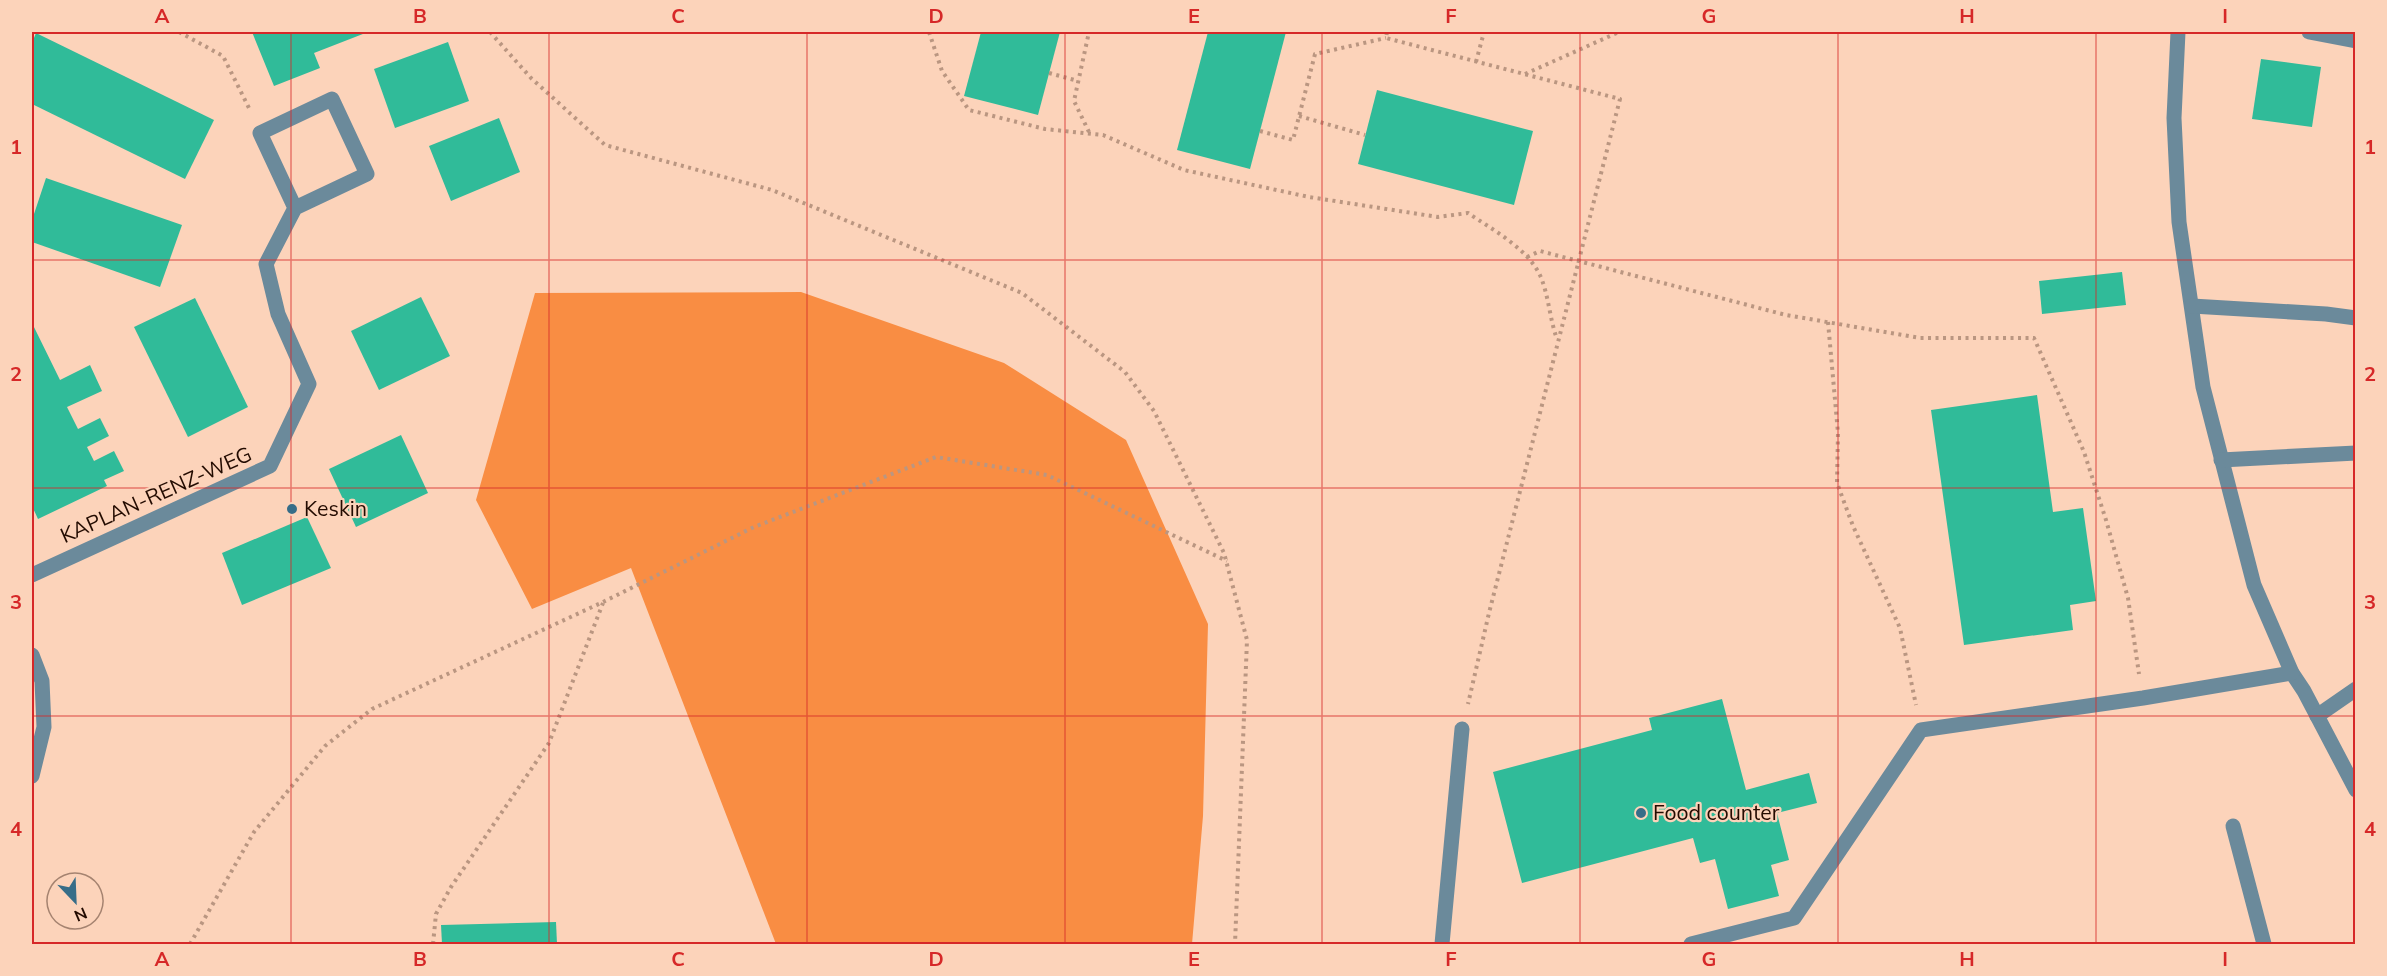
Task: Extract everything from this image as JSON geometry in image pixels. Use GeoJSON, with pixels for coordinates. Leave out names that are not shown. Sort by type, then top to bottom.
{"type":"FeatureCollection","features":[{"type":"Feature","properties":{"kind":"street"},"geometry":{"type":"LineString","coordinates":[[2178,32],[2174,118],[2179,222],[2203,387],[2254,585],[2292,673],[2355,790]]}},
{"type":"Feature","properties":{"kind":"street"},"geometry":{"type":"LineString","coordinates":[[2309,32],[2355,41]]}},
{"type":"Feature","properties":{"kind":"street"},"geometry":{"type":"LineString","coordinates":[[332,99],[367,174],[295,208],[260,133],[332,99]]}},
{"type":"Feature","properties":{"kind":"street","name":"KAPLAN-RENZ-WEG"},"geometry":{"type":"LineString","coordinates":[[32,575],[270,466],[309,384],[278,314],[266,264],[295,208]]}},
{"type":"Feature","properties":{"kind":"street"},"geometry":{"type":"LineString","coordinates":[[2192,306],[2326,314],[2355,318]]}},
{"type":"Feature","properties":{"kind":"street"},"geometry":{"type":"LineString","coordinates":[[2221,460],[2355,453]]}},
{"type":"Feature","properties":{"kind":"street"},"geometry":{"type":"LineString","coordinates":[[32,655],[42,681],[44,727],[32,776]]}},
{"type":"Feature","properties":{"kind":"street"},"geometry":{"type":"LineString","coordinates":[[1691,945],[1794,918],[1921,730],[2143,698],[2292,673]]}},
{"type":"Feature","properties":{"kind":"street"},"geometry":{"type":"LineString","coordinates":[[2317,716],[2355,689]]}},
{"type":"Feature","properties":{"kind":"street"},"geometry":{"type":"LineString","coordinates":[[1442,945],[1462,729]]}},
{"type":"Feature","properties":{"kind":"street"},"geometry":{"type":"LineString","coordinates":[[2233,826],[2264,945]]}},
{"type":"Feature","properties":{"kind":"path"},"geometry":{"type":"LineString","coordinates":[[179,32],[223,56],[260,133]]}},
{"type":"Feature","properties":{"kind":"path"},"geometry":{"type":"LineString","coordinates":[[490,32],[531,78],[605,145],[772,190],[1022,293],[1125,372],[1154,411],[1227,561],[1247,640],[1235,945]]}},
{"type":"Feature","properties":{"kind":"path"},"geometry":{"type":"LineString","coordinates":[[929,32],[942,71],[969,110],[1046,129],[1103,135],[1185,170],[1309,197],[1438,217],[1468,213],[1527,257],[1542,280],[1557,341]]}},
{"type":"Feature","properties":{"kind":"path"},"geometry":{"type":"LineString","coordinates":[[1089,32],[1074,101],[1089,133]]}},
{"type":"Feature","properties":{"kind":"path"},"geometry":{"type":"LineString","coordinates":[[1386,38],[1388,32]]}},
{"type":"Feature","properties":{"kind":"path"},"geometry":{"type":"LineString","coordinates":[[1476,62],[1484,32]]}},
{"type":"Feature","properties":{"kind":"path"},"geometry":{"type":"LineString","coordinates":[[1525,74],[1619,32]]}},
{"type":"Feature","properties":{"kind":"path"},"geometry":{"type":"LineString","coordinates":[[1260,131],[1293,140],[1315,54],[1386,38],[1620,99],[1577,260],[1462,729]]}},
{"type":"Feature","properties":{"kind":"path"},"geometry":{"type":"LineString","coordinates":[[1049,73],[1078,81]]}},
{"type":"Feature","properties":{"kind":"path"},"geometry":{"type":"LineString","coordinates":[[1299,116],[1365,135]]}},
{"type":"Feature","properties":{"kind":"path"},"geometry":{"type":"LineString","coordinates":[[1527,257],[1540,251],[1786,315],[1920,338],[2034,338],[2084,452],[2106,520],[2128,598],[2143,698]]}},
{"type":"Feature","properties":{"kind":"path"},"geometry":{"type":"LineString","coordinates":[[1828,322],[1838,433],[1837,483],[1853,526],[1900,628],[1921,730]]}},
{"type":"Feature","properties":{"kind":"path"},"geometry":{"type":"LineString","coordinates":[[190,945],[254,832],[325,746],[372,709],[603,602],[754,527],[936,457],[1047,475],[1227,561]]}},
{"type":"Feature","properties":{"kind":"path"},"geometry":{"type":"LineString","coordinates":[[433,945],[436,914],[446,896],[549,743],[603,602]]}},
{"type":"Feature","properties":{"kind":"shaded area"},"geometry":{"type":"Polygon","coordinates":[[[801,292],[1004,363],[1126,440],[1208,624],[1203,816],[1192,944],[776,944],[631,568],[532,609],[476,500],[535,293],[801,292]]]}},
{"type":"Feature","properties":{"kind":"building"},"geometry":{"type":"Polygon","coordinates":[[[252,32],[368,32],[314,53],[320,68],[274,86],[252,32]]]}},
{"type":"Feature","properties":{"kind":"building"},"geometry":{"type":"Polygon","coordinates":[[[981,32],[1060,32],[1038,115],[964,96],[981,32]]]}},
{"type":"Feature","properties":{"kind":"building"},"geometry":{"type":"Polygon","coordinates":[[[1208,32],[1286,32],[1250,169],[1177,150],[1208,32]]]}},
{"type":"Feature","properties":{"kind":"building"},"geometry":{"type":"Polygon","coordinates":[[[36,33],[214,120],[185,179],[32,104],[32,43],[36,33]]]}},
{"type":"Feature","properties":{"kind":"building"},"geometry":{"type":"Polygon","coordinates":[[[448,42],[469,101],[395,128],[374,69],[448,42]]]}},
{"type":"Feature","properties":{"kind":"building"},"geometry":{"type":"Polygon","coordinates":[[[2261,59],[2321,67],[2312,127],[2252,119],[2261,59]]]}},
{"type":"Feature","properties":{"kind":"building"},"geometry":{"type":"Polygon","coordinates":[[[1377,90],[1533,131],[1514,205],[1358,164],[1377,90]]]}},
{"type":"Feature","properties":{"kind":"building"},"geometry":{"type":"Polygon","coordinates":[[[499,118],[520,172],[451,201],[429,146],[499,118]]]}},
{"type":"Feature","properties":{"kind":"building"},"geometry":{"type":"Polygon","coordinates":[[[46,178],[182,225],[160,287],[32,242],[32,220],[46,178]]]}},
{"type":"Feature","properties":{"kind":"building"},"geometry":{"type":"Polygon","coordinates":[[[2122,272],[2126,305],[2042,314],[2039,281],[2122,272]]]}},
{"type":"Feature","properties":{"kind":"building"},"geometry":{"type":"Polygon","coordinates":[[[421,297],[450,356],[379,390],[351,331],[421,297]]]}},
{"type":"Feature","properties":{"kind":"building"},"geometry":{"type":"Polygon","coordinates":[[[195,298],[248,407],[188,437],[134,327],[195,298]]]}},
{"type":"Feature","properties":{"kind":"building"},"geometry":{"type":"Polygon","coordinates":[[[32,323],[60,380],[90,365],[102,391],[67,407],[78,429],[100,418],[109,436],[87,447],[94,461],[114,451],[124,471],[104,480],[107,486],[38,519],[32,506],[32,323]]]}},
{"type":"Feature","properties":{"kind":"building"},"geometry":{"type":"Polygon","coordinates":[[[2037,395],[2053,512],[2083,508],[2096,601],[2070,605],[2073,630],[1964,645],[1931,410],[2037,395]]]}},
{"type":"Feature","properties":{"kind":"building"},"geometry":{"type":"Polygon","coordinates":[[[401,435],[428,493],[356,527],[329,469],[401,435]]]}},
{"type":"Feature","properties":{"kind":"building"},"geometry":{"type":"Polygon","coordinates":[[[307,517],[331,568],[242,605],[222,553],[307,517]]]}},
{"type":"Feature","properties":{"kind":"building"},"geometry":{"type":"Polygon","coordinates":[[[1722,699],[1746,790],[1809,773],[1817,803],[1777,813],[1789,860],[1771,865],[1779,896],[1728,909],[1715,859],[1700,863],[1693,838],[1522,883],[1493,772],[1652,730],[1649,718],[1722,699]]]}},
{"type":"Feature","properties":{"kind":"building"},"geometry":{"type":"Polygon","coordinates":[[[556,922],[557,944],[442,944],[441,925],[556,922]]]}},
{"type":"Feature","properties":{"kind":"place","name":"Keskin"},"geometry":{"type":"Point","coordinates":[292,509]}},
{"type":"Feature","properties":{"kind":"place","name":"Food counter"},"geometry":{"type":"Point","coordinates":[1641,813]}}]}
